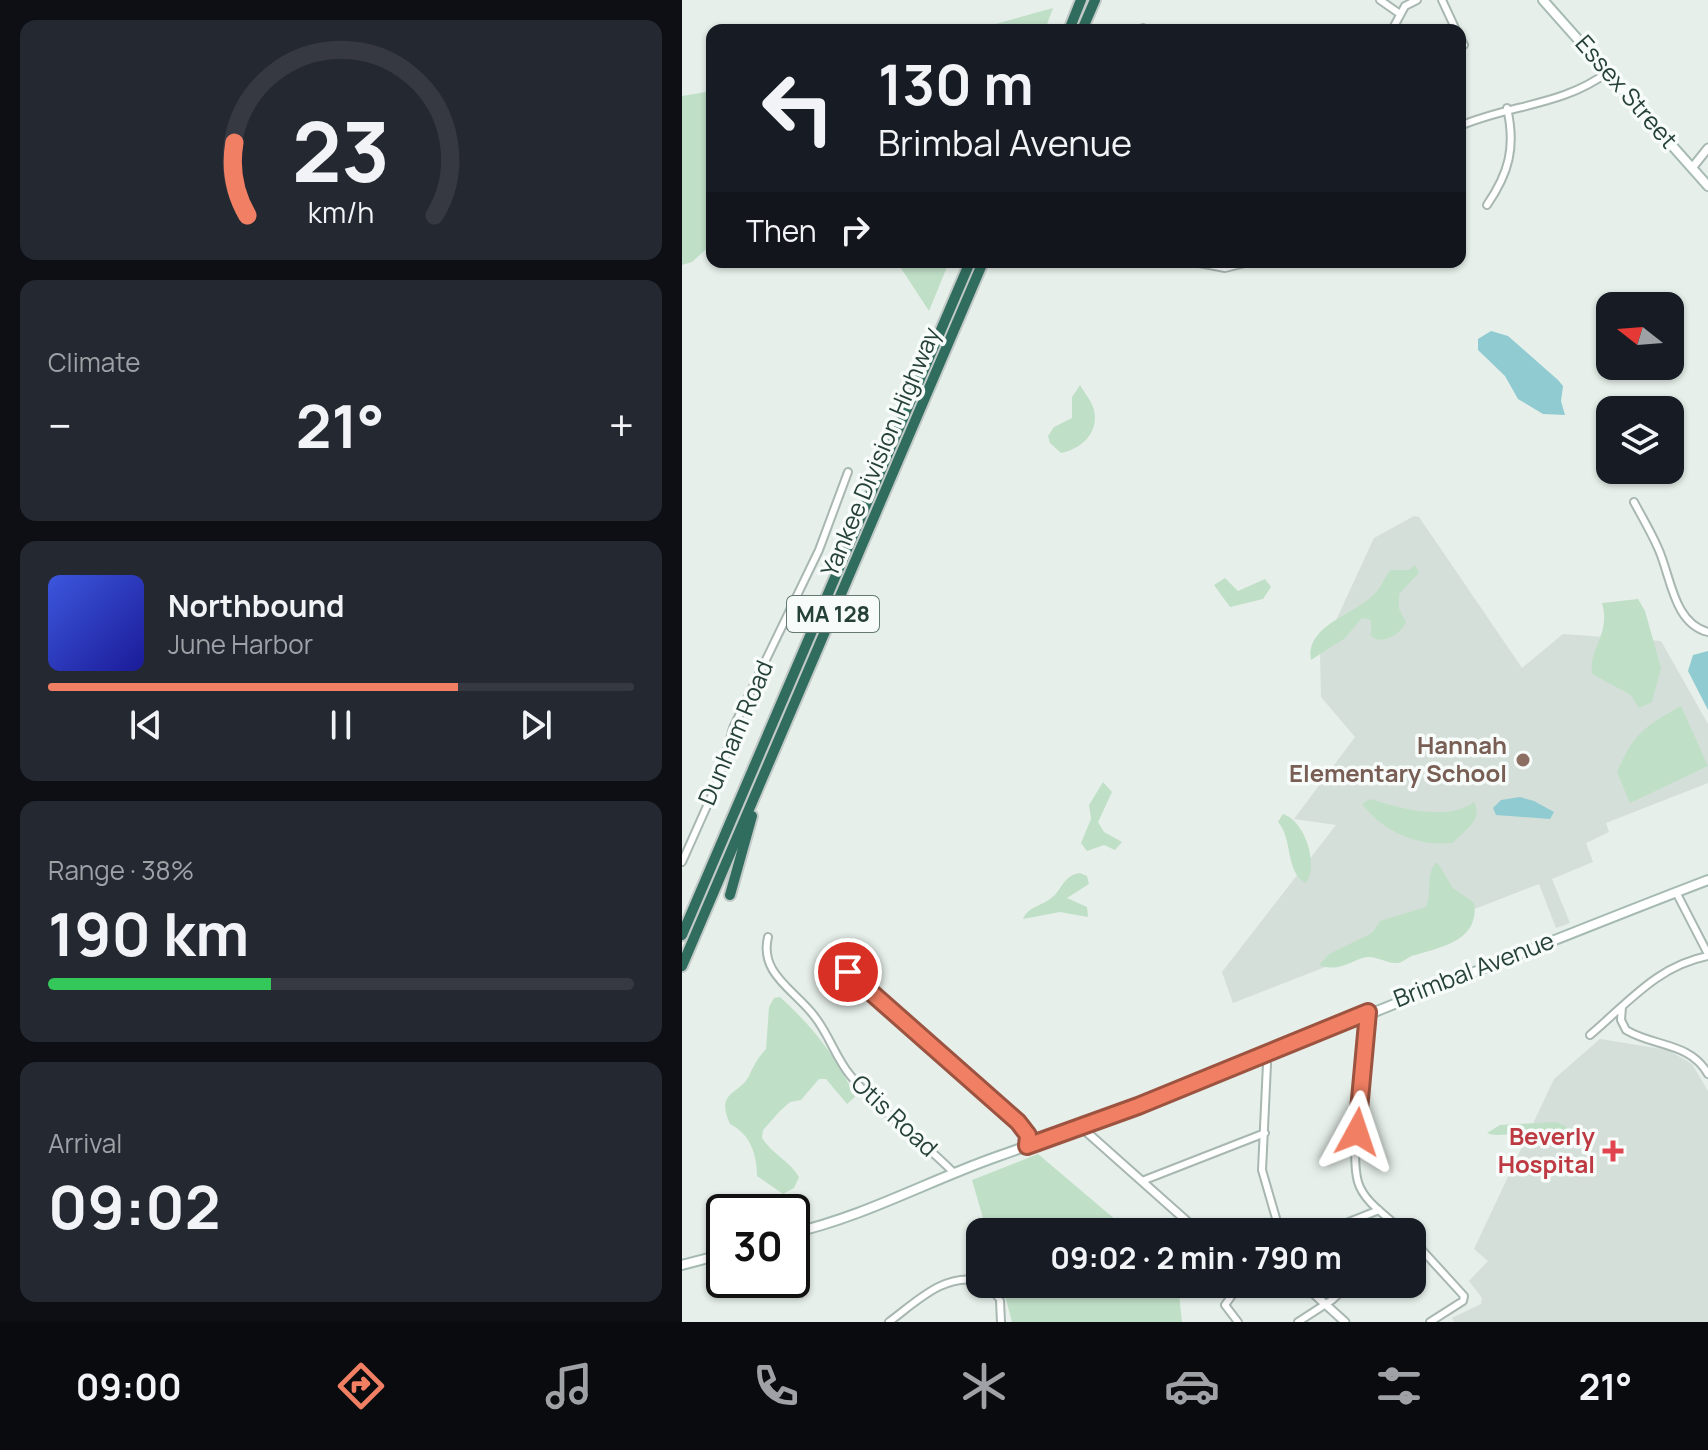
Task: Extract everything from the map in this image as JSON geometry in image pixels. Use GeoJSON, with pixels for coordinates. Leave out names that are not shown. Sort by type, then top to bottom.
{"type":"FeatureCollection","features":[{"type":"Feature","properties":{"kind":"highway"},"geometry":{"type":"LineString","coordinates":[[1071,24],[1081,0]]}},
{"type":"Feature","properties":{"kind":"highway"},"geometry":{"type":"LineString","coordinates":[[1085,24],[1095,0]]}},
{"type":"Feature","properties":{"kind":"highway","name":"Yankee Division Highway"},"geometry":{"type":"LineString","coordinates":[[682,935],[967,268]]}},
{"type":"Feature","properties":{"kind":"highway","name":"Yankee Division Highway"},"geometry":{"type":"LineString","coordinates":[[682,966],[980,268]]}},
{"type":"Feature","properties":{"kind":"highway"},"geometry":{"type":"LineString","coordinates":[[730,895],[765,772]]}},
{"type":"Feature","properties":{"kind":"main road","name":"Essex Street"},"geometry":{"type":"LineString","coordinates":[[1543,0],[1708,186]]}},
{"type":"Feature","properties":{"kind":"main road","name":"Brimbal Avenue"},"geometry":{"type":"LineString","coordinates":[[810,1228],[855,1214],[954,1173],[1081,1127],[1708,880]]}},
{"type":"Feature","properties":{"kind":"main road"},"geometry":{"type":"LineString","coordinates":[[684,1266],[706,1259]]}},
{"type":"Feature","properties":{"kind":"street"},"geometry":{"type":"LineString","coordinates":[[1380,0],[1400,14]]}},
{"type":"Feature","properties":{"kind":"street"},"geometry":{"type":"LineString","coordinates":[[1395,24],[1400,14],[1417,0]]}},
{"type":"Feature","properties":{"kind":"street"},"geometry":{"type":"LineString","coordinates":[[1442,0],[1453,24]]}},
{"type":"Feature","properties":{"kind":"street"},"geometry":{"type":"LineString","coordinates":[[1466,124],[1507,108],[1561,99],[1608,72]]}},
{"type":"Feature","properties":{"kind":"street"},"geometry":{"type":"LineString","coordinates":[[1487,205],[1504,180],[1510,160],[1512,135],[1507,108]]}},
{"type":"Feature","properties":{"kind":"street"},"geometry":{"type":"LineString","coordinates":[[1692,168],[1708,148]]}},
{"type":"Feature","properties":{"kind":"street","name":"Dunham Road"},"geometry":{"type":"LineString","coordinates":[[682,862],[719,779],[733,728],[819,550],[848,472]]}},
{"type":"Feature","properties":{"kind":"street"},"geometry":{"type":"LineString","coordinates":[[1634,502],[1657,544],[1680,609],[1692,625],[1708,632]]}},
{"type":"Feature","properties":{"kind":"street"},"geometry":{"type":"LineString","coordinates":[[1590,1035],[1670,967],[1708,955],[1676,892]]}},
{"type":"Feature","properties":{"kind":"street","name":"Otis Road"},"geometry":{"type":"LineString","coordinates":[[768,937],[764,959],[816,1018],[847,1072],[869,1097],[954,1173]]}},
{"type":"Feature","properties":{"kind":"street"},"geometry":{"type":"LineString","coordinates":[[848,972],[1018,1122],[1028,1135],[1027,1146]]}},
{"type":"Feature","properties":{"kind":"street"},"geometry":{"type":"LineString","coordinates":[[1622,1007],[1621,1020],[1626,1030],[1681,1049],[1696,1059],[1708,1074]]}},
{"type":"Feature","properties":{"kind":"street"},"geometry":{"type":"LineString","coordinates":[[1368,1012],[1358,1182],[1388,1218]]}},
{"type":"Feature","properties":{"kind":"street"},"geometry":{"type":"LineString","coordinates":[[1264,1054],[1267,1064],[1262,1170],[1276,1218]]}},
{"type":"Feature","properties":{"kind":"street"},"geometry":{"type":"LineString","coordinates":[[1081,1127],[1183,1218]]}},
{"type":"Feature","properties":{"kind":"street"},"geometry":{"type":"LineString","coordinates":[[1142,1181],[1265,1133]]}},
{"type":"Feature","properties":{"kind":"street"},"geometry":{"type":"LineString","coordinates":[[1363,1218],[1379,1210]]}},
{"type":"Feature","properties":{"kind":"street"},"geometry":{"type":"LineString","coordinates":[[1426,1254],[1464,1296],[1463,1301],[1430,1322]]}},
{"type":"Feature","properties":{"kind":"street"},"geometry":{"type":"LineString","coordinates":[[889,1322],[937,1287],[956,1278],[966,1279]]}},
{"type":"Feature","properties":{"kind":"street"},"geometry":{"type":"LineString","coordinates":[[998,1298],[1001,1322]]}},
{"type":"Feature","properties":{"kind":"street"},"geometry":{"type":"LineString","coordinates":[[1230,1298],[1225,1305],[1238,1322]]}},
{"type":"Feature","properties":{"kind":"street"},"geometry":{"type":"LineString","coordinates":[[1319,1298],[1345,1322]]}},
{"type":"Feature","properties":{"kind":"street"},"geometry":{"type":"LineString","coordinates":[[1298,1322],[1333,1298]]}},
{"type":"Feature","properties":{"kind":"shaded area","name":"Hannah Elementary School"},"geometry":{"type":"Polygon","coordinates":[[[1414,516],[1419,517],[1522,668],[1563,634],[1661,641],[1708,724],[1708,783],[1606,823],[1609,832],[1586,843],[1593,862],[1552,879],[1570,923],[1556,928],[1539,884],[1233,1003],[1222,972],[1336,825],[1294,819],[1355,737],[1321,697],[1320,655],[1374,538],[1414,516]]]}},
{"type":"Feature","properties":{"kind":"shaded area","name":"Beverly Hospital"},"geometry":{"type":"Polygon","coordinates":[[[1600,1039],[1668,1050],[1692,1064],[1708,1091],[1708,1322],[1454,1322],[1452,1318],[1481,1304],[1482,1298],[1469,1281],[1488,1261],[1474,1249],[1554,1079],[1600,1039]]]}},
{"type":"Feature","properties":{"kind":"green space"},"geometry":{"type":"Polygon","coordinates":[[[1053,8],[1047,24],[996,24],[1053,8]]]}},
{"type":"Feature","properties":{"kind":"green space"},"geometry":{"type":"Polygon","coordinates":[[[706,92],[706,249],[692,262],[682,265],[682,96],[706,92]]]}},
{"type":"Feature","properties":{"kind":"green space"},"geometry":{"type":"Polygon","coordinates":[[[901,268],[947,268],[929,311],[901,268]]]}},
{"type":"Feature","properties":{"kind":"green space"},"geometry":{"type":"Polygon","coordinates":[[[1080,385],[1093,407],[1092,431],[1083,443],[1061,453],[1050,443],[1048,436],[1054,427],[1072,418],[1072,397],[1080,385]]]}},
{"type":"Feature","properties":{"kind":"green space"},"geometry":{"type":"Polygon","coordinates":[[[1415,565],[1419,573],[1399,594],[1399,609],[1406,622],[1400,631],[1386,639],[1375,639],[1371,636],[1371,620],[1362,618],[1345,638],[1311,660],[1311,647],[1325,628],[1369,599],[1391,570],[1409,570],[1415,565]]]}},
{"type":"Feature","properties":{"kind":"green space"},"geometry":{"type":"Polygon","coordinates":[[[1225,578],[1238,591],[1265,579],[1271,587],[1263,599],[1230,607],[1214,585],[1225,578]]]}},
{"type":"Feature","properties":{"kind":"green space"},"geometry":{"type":"Polygon","coordinates":[[[1638,599],[1645,611],[1661,668],[1652,702],[1639,708],[1631,695],[1592,674],[1604,623],[1602,603],[1638,599]]]}},
{"type":"Feature","properties":{"kind":"green space"},"geometry":{"type":"Polygon","coordinates":[[[1681,706],[1708,766],[1630,803],[1617,772],[1623,759],[1642,732],[1681,706]]]}},
{"type":"Feature","properties":{"kind":"green space"},"geometry":{"type":"Polygon","coordinates":[[[1103,782],[1112,792],[1098,822],[1104,832],[1122,842],[1115,850],[1104,845],[1087,851],[1081,843],[1091,819],[1089,805],[1103,782]]]}},
{"type":"Feature","properties":{"kind":"green space"},"geometry":{"type":"Polygon","coordinates":[[[1370,799],[1437,812],[1463,808],[1474,802],[1476,815],[1471,825],[1453,843],[1440,844],[1414,840],[1380,822],[1362,804],[1370,799]]]}},
{"type":"Feature","properties":{"kind":"green space"},"geometry":{"type":"Polygon","coordinates":[[[1283,814],[1298,825],[1308,844],[1311,865],[1306,883],[1295,872],[1286,837],[1278,822],[1283,814]]]}},
{"type":"Feature","properties":{"kind":"green space"},"geometry":{"type":"Polygon","coordinates":[[[1437,862],[1453,888],[1474,903],[1474,916],[1465,934],[1447,945],[1398,963],[1367,957],[1333,968],[1319,965],[1329,954],[1372,933],[1380,921],[1426,907],[1431,872],[1437,862]]]}},
{"type":"Feature","properties":{"kind":"green space"},"geometry":{"type":"Polygon","coordinates":[[[1080,873],[1087,876],[1089,884],[1067,898],[1087,907],[1088,917],[1060,912],[1023,919],[1054,895],[1066,880],[1080,873]]]}},
{"type":"Feature","properties":{"kind":"green space"},"geometry":{"type":"Polygon","coordinates":[[[780,997],[823,1043],[855,1097],[847,1104],[826,1079],[819,1079],[801,1100],[790,1102],[763,1130],[762,1138],[766,1144],[799,1177],[794,1188],[783,1194],[757,1176],[751,1146],[743,1133],[730,1124],[725,1105],[730,1095],[745,1082],[766,1049],[769,1007],[774,998],[780,997]]]}},
{"type":"Feature","properties":{"kind":"green space"},"geometry":{"type":"Polygon","coordinates":[[[1556,1122],[1566,1126],[1572,1135],[1565,1147],[1541,1134],[1487,1133],[1500,1125],[1556,1122]]]}},
{"type":"Feature","properties":{"kind":"green space"},"geometry":{"type":"Polygon","coordinates":[[[1038,1154],[1113,1218],[983,1218],[972,1180],[1038,1154]]]}},
{"type":"Feature","properties":{"kind":"green space"},"geometry":{"type":"Polygon","coordinates":[[[1006,1298],[1179,1298],[1182,1322],[1012,1322],[1006,1298]]]}},
{"type":"Feature","properties":{"kind":"water"},"geometry":{"type":"Polygon","coordinates":[[[1491,331],[1508,336],[1558,380],[1563,386],[1561,401],[1565,415],[1543,414],[1518,399],[1505,376],[1478,350],[1478,339],[1491,331]]]}},
{"type":"Feature","properties":{"kind":"water"},"geometry":{"type":"Polygon","coordinates":[[[1708,651],[1708,710],[1688,671],[1693,655],[1708,651]]]}},
{"type":"Feature","properties":{"kind":"water"},"geometry":{"type":"Polygon","coordinates":[[[1520,797],[1554,812],[1550,819],[1496,815],[1493,808],[1501,800],[1520,797]]]}},
{"type":"Feature","properties":{"kind":"place","name":"Hannah Elementary School"},"geometry":{"type":"Point","coordinates":[1523,760]}},
{"type":"Feature","properties":{"kind":"place","name":"Beverly Hospital"},"geometry":{"type":"Point","coordinates":[1613,1151]}},
{"type":"Feature","properties":{"kind":"route"},"geometry":{"type":"LineString","coordinates":[[848,972],[1018,1122],[1028,1135],[1027,1146],[1138,1106],[1368,1012],[1357,1132]]}}]}
